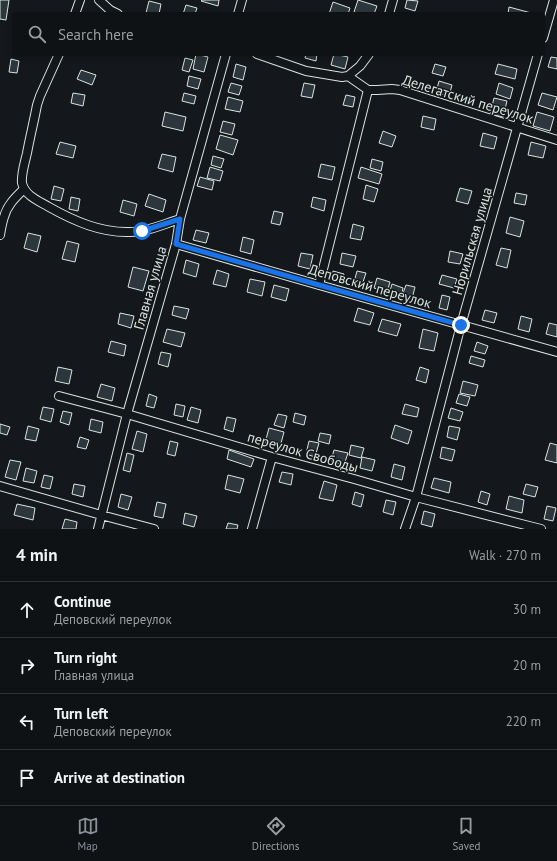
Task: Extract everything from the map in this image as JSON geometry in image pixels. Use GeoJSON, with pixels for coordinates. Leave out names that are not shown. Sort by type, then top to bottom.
{"type":"FeatureCollection","features":[{"type":"Feature","properties":{"kind":"street"},"geometry":{"type":"LineString","coordinates":[[76,12],[80,0]]}},
{"type":"Feature","properties":{"kind":"street"},"geometry":{"type":"LineString","coordinates":[[99,0],[114,12]]}},
{"type":"Feature","properties":{"kind":"street"},"geometry":{"type":"LineString","coordinates":[[239,12],[242,0]]}},
{"type":"Feature","properties":{"kind":"street"},"geometry":{"type":"LineString","coordinates":[[389,12],[393,0]]}},
{"type":"Feature","properties":{"kind":"street"},"geometry":{"type":"LineString","coordinates":[[545,31],[554,0]]}},
{"type":"Feature","properties":{"kind":"street"},"geometry":{"type":"LineString","coordinates":[[58,56],[37,105],[23,170],[22,182],[24,189],[33,198],[68,218],[83,224],[111,231],[142,231],[180,219]]}},
{"type":"Feature","properties":{"kind":"street","name":"Главная улица"},"geometry":{"type":"LineString","coordinates":[[98,529],[127,414],[176,244],[180,219],[224,56]]}},
{"type":"Feature","properties":{"kind":"street"},"geometry":{"type":"LineString","coordinates":[[263,56],[306,71],[342,77],[348,76],[360,66],[368,56]]}},
{"type":"Feature","properties":{"kind":"street","name":"Норильская улица"},"geometry":{"type":"LineString","coordinates":[[406,529],[416,497],[461,325],[537,56]]}},
{"type":"Feature","properties":{"kind":"street"},"geometry":{"type":"LineString","coordinates":[[319,285],[368,90],[348,76]]}},
{"type":"Feature","properties":{"kind":"street","name":"Делегатский переулок"},"geometry":{"type":"LineString","coordinates":[[368,90],[400,90],[557,140]]}},
{"type":"Feature","properties":{"kind":"street"},"geometry":{"type":"LineString","coordinates":[[0,235],[6,210],[24,189]]}},
{"type":"Feature","properties":{"kind":"street","name":"Деповский переулок"},"geometry":{"type":"LineString","coordinates":[[176,244],[557,352]]}},
{"type":"Feature","properties":{"kind":"street","name":"переулок Свободы"},"geometry":{"type":"LineString","coordinates":[[59,396],[416,497],[541,529]]}},
{"type":"Feature","properties":{"kind":"street"},"geometry":{"type":"LineString","coordinates":[[252,529],[272,457]]}},
{"type":"Feature","properties":{"kind":"street"},"geometry":{"type":"LineString","coordinates":[[0,486],[154,529]]}},
{"type":"Feature","properties":{"kind":"building"},"geometry":{"type":"Polygon","coordinates":[[[0,0],[9,0],[6,20],[0,19],[0,0]]]}},
{"type":"Feature","properties":{"kind":"building"},"geometry":{"type":"Polygon","coordinates":[[[219,0],[218,6],[201,1],[219,0]]]}},
{"type":"Feature","properties":{"kind":"building"},"geometry":{"type":"Polygon","coordinates":[[[358,0],[377,6],[375,12],[354,12],[358,0]]]}},
{"type":"Feature","properties":{"kind":"building"},"geometry":{"type":"Polygon","coordinates":[[[407,0],[418,1],[415,11],[405,8],[407,0]]]}},
{"type":"Feature","properties":{"kind":"building"},"geometry":{"type":"Polygon","coordinates":[[[149,1],[161,4],[159,12],[146,12],[149,1]]]}},
{"type":"Feature","properties":{"kind":"building"},"geometry":{"type":"Polygon","coordinates":[[[333,2],[350,8],[349,12],[330,12],[333,2]]]}},
{"type":"Feature","properties":{"kind":"building"},"geometry":{"type":"Polygon","coordinates":[[[186,5],[197,8],[196,12],[184,12],[186,5]]]}},
{"type":"Feature","properties":{"kind":"building"},"geometry":{"type":"Polygon","coordinates":[[[509,7],[528,12],[508,12],[509,7]]]}},
{"type":"Feature","properties":{"kind":"building"},"geometry":{"type":"Polygon","coordinates":[[[196,56],[208,57],[204,72],[193,69],[196,56]]]}},
{"type":"Feature","properties":{"kind":"building"},"geometry":{"type":"Polygon","coordinates":[[[306,56],[317,56],[316,61],[305,58],[306,56]]]}},
{"type":"Feature","properties":{"kind":"building"},"geometry":{"type":"Polygon","coordinates":[[[333,56],[348,57],[345,69],[331,65],[333,56]]]}},
{"type":"Feature","properties":{"kind":"building"},"geometry":{"type":"Polygon","coordinates":[[[551,57],[557,58],[557,69],[548,67],[551,57]]]}},
{"type":"Feature","properties":{"kind":"building"},"geometry":{"type":"Polygon","coordinates":[[[185,58],[193,60],[189,72],[182,70],[185,58]]]}},
{"type":"Feature","properties":{"kind":"building"},"geometry":{"type":"Polygon","coordinates":[[[11,59],[19,61],[17,73],[9,72],[11,59]]]}},
{"type":"Feature","properties":{"kind":"building"},"geometry":{"type":"Polygon","coordinates":[[[236,64],[246,67],[243,80],[233,77],[236,64]]]}},
{"type":"Feature","properties":{"kind":"building"},"geometry":{"type":"Polygon","coordinates":[[[435,64],[446,67],[443,76],[432,73],[435,64]]]}},
{"type":"Feature","properties":{"kind":"building"},"geometry":{"type":"Polygon","coordinates":[[[498,64],[517,69],[515,79],[495,74],[498,64]]]}},
{"type":"Feature","properties":{"kind":"building"},"geometry":{"type":"Polygon","coordinates":[[[81,70],[96,75],[92,85],[77,79],[81,70]]]}},
{"type":"Feature","properties":{"kind":"building"},"geometry":{"type":"Polygon","coordinates":[[[189,76],[201,79],[198,89],[187,86],[189,76]]]}},
{"type":"Feature","properties":{"kind":"building"},"geometry":{"type":"Polygon","coordinates":[[[439,81],[452,85],[449,96],[436,93],[439,81]]]}},
{"type":"Feature","properties":{"kind":"building"},"geometry":{"type":"Polygon","coordinates":[[[231,83],[242,86],[239,95],[228,92],[231,83]]]}},
{"type":"Feature","properties":{"kind":"building"},"geometry":{"type":"Polygon","coordinates":[[[304,83],[315,85],[312,98],[301,96],[304,83]]]}},
{"type":"Feature","properties":{"kind":"building"},"geometry":{"type":"Polygon","coordinates":[[[499,83],[513,88],[510,99],[496,94],[499,83]]]}},
{"type":"Feature","properties":{"kind":"building"},"geometry":{"type":"Polygon","coordinates":[[[73,93],[85,95],[83,106],[71,103],[73,93]]]}},
{"type":"Feature","properties":{"kind":"building"},"geometry":{"type":"Polygon","coordinates":[[[184,93],[196,96],[194,104],[182,101],[184,93]]]}},
{"type":"Feature","properties":{"kind":"building"},"geometry":{"type":"Polygon","coordinates":[[[542,93],[557,97],[553,110],[538,105],[542,93]]]}},
{"type":"Feature","properties":{"kind":"building"},"geometry":{"type":"Polygon","coordinates":[[[346,95],[355,97],[353,107],[343,105],[346,95]]]}},
{"type":"Feature","properties":{"kind":"building"},"geometry":{"type":"Polygon","coordinates":[[[228,97],[243,101],[240,112],[225,109],[228,97]]]}},
{"type":"Feature","properties":{"kind":"building"},"geometry":{"type":"Polygon","coordinates":[[[494,98],[507,101],[503,117],[490,114],[494,98]]]}},
{"type":"Feature","properties":{"kind":"building"},"geometry":{"type":"Polygon","coordinates":[[[165,112],[186,117],[183,131],[162,126],[165,112]]]}},
{"type":"Feature","properties":{"kind":"building"},"geometry":{"type":"Polygon","coordinates":[[[537,112],[554,117],[550,131],[533,126],[537,112]]]}},
{"type":"Feature","properties":{"kind":"building"},"geometry":{"type":"Polygon","coordinates":[[[423,116],[436,119],[434,130],[421,127],[423,116]]]}},
{"type":"Feature","properties":{"kind":"building"},"geometry":{"type":"Polygon","coordinates":[[[223,121],[235,124],[232,135],[220,132],[223,121]]]}},
{"type":"Feature","properties":{"kind":"building"},"geometry":{"type":"Polygon","coordinates":[[[383,131],[396,136],[392,147],[379,143],[383,131]]]}},
{"type":"Feature","properties":{"kind":"building"},"geometry":{"type":"Polygon","coordinates":[[[483,133],[497,137],[494,149],[480,146],[483,133]]]}},
{"type":"Feature","properties":{"kind":"building"},"geometry":{"type":"Polygon","coordinates":[[[220,135],[238,140],[233,155],[216,149],[220,135]]]}},
{"type":"Feature","properties":{"kind":"building"},"geometry":{"type":"Polygon","coordinates":[[[60,142],[76,146],[73,158],[56,154],[60,142]]]}},
{"type":"Feature","properties":{"kind":"building"},"geometry":{"type":"Polygon","coordinates":[[[531,142],[546,146],[543,158],[528,155],[531,142]]]}},
{"type":"Feature","properties":{"kind":"building"},"geometry":{"type":"Polygon","coordinates":[[[162,154],[176,157],[173,172],[158,168],[162,154]]]}},
{"type":"Feature","properties":{"kind":"building"},"geometry":{"type":"Polygon","coordinates":[[[213,156],[224,159],[221,168],[211,165],[213,156]]]}},
{"type":"Feature","properties":{"kind":"building"},"geometry":{"type":"Polygon","coordinates":[[[372,159],[383,162],[381,171],[370,168],[372,159]]]}},
{"type":"Feature","properties":{"kind":"building"},"geometry":{"type":"Polygon","coordinates":[[[321,164],[335,167],[332,180],[318,177],[321,164]]]}},
{"type":"Feature","properties":{"kind":"building"},"geometry":{"type":"Polygon","coordinates":[[[210,167],[223,171],[220,181],[207,178],[210,167]]]}},
{"type":"Feature","properties":{"kind":"building"},"geometry":{"type":"Polygon","coordinates":[[[361,167],[382,174],[379,184],[358,178],[361,167]]]}},
{"type":"Feature","properties":{"kind":"building"},"geometry":{"type":"Polygon","coordinates":[[[200,177],[214,181],[212,190],[197,186],[200,177]]]}},
{"type":"Feature","properties":{"kind":"building"},"geometry":{"type":"Polygon","coordinates":[[[366,185],[378,189],[374,202],[363,199],[366,185]]]}},
{"type":"Feature","properties":{"kind":"building"},"geometry":{"type":"Polygon","coordinates":[[[54,186],[64,189],[61,201],[51,199],[54,186]]]}},
{"type":"Feature","properties":{"kind":"building"},"geometry":{"type":"Polygon","coordinates":[[[460,188],[472,191],[468,204],[456,201],[460,188]]]}},
{"type":"Feature","properties":{"kind":"building"},"geometry":{"type":"Polygon","coordinates":[[[516,193],[527,195],[525,205],[514,203],[516,193]]]}},
{"type":"Feature","properties":{"kind":"building"},"geometry":{"type":"Polygon","coordinates":[[[149,194],[166,200],[163,212],[145,206],[149,194]]]}},
{"type":"Feature","properties":{"kind":"building"},"geometry":{"type":"Polygon","coordinates":[[[71,197],[80,199],[78,211],[69,209],[71,197]]]}},
{"type":"Feature","properties":{"kind":"building"},"geometry":{"type":"Polygon","coordinates":[[[313,197],[326,200],[324,211],[311,207],[313,197]]]}},
{"type":"Feature","properties":{"kind":"building"},"geometry":{"type":"Polygon","coordinates":[[[123,200],[137,204],[134,216],[120,212],[123,200]]]}},
{"type":"Feature","properties":{"kind":"building"},"geometry":{"type":"Polygon","coordinates":[[[274,211],[283,213],[280,225],[271,223],[274,211]]]}},
{"type":"Feature","properties":{"kind":"building"},"geometry":{"type":"Polygon","coordinates":[[[510,217],[524,221],[520,237],[506,233],[510,217]]]}},
{"type":"Feature","properties":{"kind":"building"},"geometry":{"type":"Polygon","coordinates":[[[353,224],[364,227],[361,240],[350,238],[353,224]]]}},
{"type":"Feature","properties":{"kind":"building"},"geometry":{"type":"Polygon","coordinates":[[[196,230],[209,233],[206,243],[193,240],[196,230]]]}},
{"type":"Feature","properties":{"kind":"building"},"geometry":{"type":"Polygon","coordinates":[[[28,233],[41,236],[37,252],[24,248],[28,233]]]}},
{"type":"Feature","properties":{"kind":"building"},"geometry":{"type":"Polygon","coordinates":[[[243,237],[254,240],[251,254],[240,251],[243,237]]]}},
{"type":"Feature","properties":{"kind":"building"},"geometry":{"type":"Polygon","coordinates":[[[67,241],[79,244],[75,262],[62,259],[67,241]]]}},
{"type":"Feature","properties":{"kind":"building"},"geometry":{"type":"Polygon","coordinates":[[[501,248],[511,250],[507,268],[496,265],[501,248]]]}},
{"type":"Feature","properties":{"kind":"building"},"geometry":{"type":"Polygon","coordinates":[[[450,251],[463,254],[460,264],[448,262],[450,251]]]}},
{"type":"Feature","properties":{"kind":"building"},"geometry":{"type":"Polygon","coordinates":[[[301,253],[313,255],[310,269],[298,266],[301,253]]]}},
{"type":"Feature","properties":{"kind":"building"},"geometry":{"type":"Polygon","coordinates":[[[342,253],[356,256],[353,267],[340,264],[342,253]]]}},
{"type":"Feature","properties":{"kind":"building"},"geometry":{"type":"Polygon","coordinates":[[[186,260],[199,264],[196,277],[183,273],[186,260]]]}},
{"type":"Feature","properties":{"kind":"building"},"geometry":{"type":"Polygon","coordinates":[[[133,267],[149,271],[143,291],[128,287],[133,267]]]}},
{"type":"Feature","properties":{"kind":"building"},"geometry":{"type":"Polygon","coordinates":[[[217,270],[229,274],[226,287],[213,284],[217,270]]]}},
{"type":"Feature","properties":{"kind":"building"},"geometry":{"type":"Polygon","coordinates":[[[333,271],[344,274],[341,283],[330,279],[333,271]]]}},
{"type":"Feature","properties":{"kind":"building"},"geometry":{"type":"Polygon","coordinates":[[[357,271],[366,273],[361,288],[353,286],[357,271]]]}},
{"type":"Feature","properties":{"kind":"building"},"geometry":{"type":"Polygon","coordinates":[[[442,275],[457,279],[454,288],[439,284],[442,275]]]}},
{"type":"Feature","properties":{"kind":"building"},"geometry":{"type":"Polygon","coordinates":[[[377,278],[390,282],[387,292],[374,288],[377,278]]]}},
{"type":"Feature","properties":{"kind":"building"},"geometry":{"type":"Polygon","coordinates":[[[250,279],[265,282],[262,296],[247,292],[250,279]]]}},
{"type":"Feature","properties":{"kind":"building"},"geometry":{"type":"Polygon","coordinates":[[[392,284],[403,288],[401,297],[389,294],[392,284]]]}},
{"type":"Feature","properties":{"kind":"building"},"geometry":{"type":"Polygon","coordinates":[[[274,285],[289,289],[286,301],[271,297],[274,285]]]}},
{"type":"Feature","properties":{"kind":"building"},"geometry":{"type":"Polygon","coordinates":[[[406,285],[415,287],[412,299],[402,296],[406,285]]]}},
{"type":"Feature","properties":{"kind":"building"},"geometry":{"type":"Polygon","coordinates":[[[442,295],[450,297],[447,310],[439,308],[442,295]]]}},
{"type":"Feature","properties":{"kind":"building"},"geometry":{"type":"Polygon","coordinates":[[[174,306],[189,309],[186,319],[172,315],[174,306]]]}},
{"type":"Feature","properties":{"kind":"building"},"geometry":{"type":"Polygon","coordinates":[[[358,308],[374,313],[370,325],[354,321],[358,308]]]}},
{"type":"Feature","properties":{"kind":"building"},"geometry":{"type":"Polygon","coordinates":[[[485,310],[497,313],[494,323],[482,320],[485,310]]]}},
{"type":"Feature","properties":{"kind":"building"},"geometry":{"type":"Polygon","coordinates":[[[120,313],[134,316],[131,328],[118,324],[120,313]]]}},
{"type":"Feature","properties":{"kind":"building"},"geometry":{"type":"Polygon","coordinates":[[[521,316],[532,319],[529,332],[518,329],[521,316]]]}},
{"type":"Feature","properties":{"kind":"building"},"geometry":{"type":"Polygon","coordinates":[[[382,319],[401,324],[397,336],[378,331],[382,319]]]}},
{"type":"Feature","properties":{"kind":"building"},"geometry":{"type":"Polygon","coordinates":[[[549,323],[557,325],[557,337],[546,334],[549,323]]]}},
{"type":"Feature","properties":{"kind":"building"},"geometry":{"type":"Polygon","coordinates":[[[167,329],[185,333],[181,347],[163,342],[167,329]]]}},
{"type":"Feature","properties":{"kind":"building"},"geometry":{"type":"Polygon","coordinates":[[[423,329],[438,333],[434,351],[419,348],[423,329]]]}},
{"type":"Feature","properties":{"kind":"building"},"geometry":{"type":"Polygon","coordinates":[[[111,341],[126,345],[124,356],[108,352],[111,341]]]}},
{"type":"Feature","properties":{"kind":"building"},"geometry":{"type":"Polygon","coordinates":[[[477,342],[488,346],[485,354],[474,351],[477,342]]]}},
{"type":"Feature","properties":{"kind":"building"},"geometry":{"type":"Polygon","coordinates":[[[161,352],[171,354],[168,367],[158,364],[161,352]]]}},
{"type":"Feature","properties":{"kind":"building"},"geometry":{"type":"Polygon","coordinates":[[[471,356],[485,360],[483,367],[469,363],[471,356]]]}},
{"type":"Feature","properties":{"kind":"building"},"geometry":{"type":"Polygon","coordinates":[[[58,367],[72,370],[69,384],[55,381],[58,367]]]}},
{"type":"Feature","properties":{"kind":"building"},"geometry":{"type":"Polygon","coordinates":[[[420,367],[429,370],[426,383],[416,380],[420,367]]]}},
{"type":"Feature","properties":{"kind":"building"},"geometry":{"type":"Polygon","coordinates":[[[463,381],[478,385],[475,396],[460,393],[463,381]]]}},
{"type":"Feature","properties":{"kind":"building"},"geometry":{"type":"Polygon","coordinates":[[[101,384],[115,388],[112,401],[97,397],[101,384]]]}},
{"type":"Feature","properties":{"kind":"building"},"geometry":{"type":"Polygon","coordinates":[[[149,394],[157,397],[154,408],[146,406],[149,394]]]}},
{"type":"Feature","properties":{"kind":"building"},"geometry":{"type":"Polygon","coordinates":[[[459,394],[470,397],[467,406],[456,403],[459,394]]]}},
{"type":"Feature","properties":{"kind":"building"},"geometry":{"type":"Polygon","coordinates":[[[176,404],[185,406],[183,417],[174,415],[176,404]]]}},
{"type":"Feature","properties":{"kind":"building"},"geometry":{"type":"Polygon","coordinates":[[[405,404],[419,408],[417,417],[402,414],[405,404]]]}},
{"type":"Feature","properties":{"kind":"building"},"geometry":{"type":"Polygon","coordinates":[[[43,407],[54,409],[51,422],[40,419],[43,407]]]}},
{"type":"Feature","properties":{"kind":"building"},"geometry":{"type":"Polygon","coordinates":[[[191,407],[201,410],[198,423],[187,420],[191,407]]]}},
{"type":"Feature","properties":{"kind":"building"},"geometry":{"type":"Polygon","coordinates":[[[451,408],[463,412],[460,421],[448,418],[451,408]]]}},
{"type":"Feature","properties":{"kind":"building"},"geometry":{"type":"Polygon","coordinates":[[[63,411],[72,413],[69,425],[60,422],[63,411]]]}},
{"type":"Feature","properties":{"kind":"building"},"geometry":{"type":"Polygon","coordinates":[[[295,413],[306,416],[304,425],[293,422],[295,413]]]}},
{"type":"Feature","properties":{"kind":"building"},"geometry":{"type":"Polygon","coordinates":[[[278,414],[287,416],[284,428],[274,425],[278,414]]]}},
{"type":"Feature","properties":{"kind":"building"},"geometry":{"type":"Polygon","coordinates":[[[227,417],[236,419],[233,432],[224,429],[227,417]]]}},
{"type":"Feature","properties":{"kind":"building"},"geometry":{"type":"Polygon","coordinates":[[[91,419],[103,422],[101,433],[89,430],[91,419]]]}},
{"type":"Feature","properties":{"kind":"building"},"geometry":{"type":"Polygon","coordinates":[[[0,424],[10,427],[7,435],[0,433],[0,424]]]}},
{"type":"Feature","properties":{"kind":"building"},"geometry":{"type":"Polygon","coordinates":[[[395,425],[412,431],[408,444],[391,438],[395,425]]]}},
{"type":"Feature","properties":{"kind":"building"},"geometry":{"type":"Polygon","coordinates":[[[28,426],[39,429],[36,441],[25,439],[28,426]]]}},
{"type":"Feature","properties":{"kind":"building"},"geometry":{"type":"Polygon","coordinates":[[[449,426],[460,428],[457,440],[447,437],[449,426]]]}},
{"type":"Feature","properties":{"kind":"building"},"geometry":{"type":"Polygon","coordinates":[[[269,428],[284,432],[280,447],[265,443],[269,428]]]}},
{"type":"Feature","properties":{"kind":"building"},"geometry":{"type":"Polygon","coordinates":[[[137,431],[147,434],[143,452],[132,449],[137,431]]]}},
{"type":"Feature","properties":{"kind":"building"},"geometry":{"type":"Polygon","coordinates":[[[320,433],[331,435],[329,444],[318,441],[320,433]]]}},
{"type":"Feature","properties":{"kind":"building"},"geometry":{"type":"Polygon","coordinates":[[[80,437],[89,440],[86,449],[77,447],[80,437]]]}},
{"type":"Feature","properties":{"kind":"building"},"geometry":{"type":"Polygon","coordinates":[[[170,441],[178,443],[175,456],[167,454],[170,441]]]}},
{"type":"Feature","properties":{"kind":"building"},"geometry":{"type":"Polygon","coordinates":[[[309,441],[319,443],[315,457],[306,454],[309,441]]]}},
{"type":"Feature","properties":{"kind":"building"},"geometry":{"type":"Polygon","coordinates":[[[550,443],[557,445],[557,463],[545,460],[550,443]]]}},
{"type":"Feature","properties":{"kind":"building"},"geometry":{"type":"Polygon","coordinates":[[[351,445],[364,448],[361,458],[349,455],[351,445]]]}},
{"type":"Feature","properties":{"kind":"building"},"geometry":{"type":"Polygon","coordinates":[[[442,447],[455,450],[452,461],[440,458],[442,447]]]}},
{"type":"Feature","properties":{"kind":"building"},"geometry":{"type":"Polygon","coordinates":[[[229,450],[254,459],[251,467],[227,459],[229,450]]]}},
{"type":"Feature","properties":{"kind":"building"},"geometry":{"type":"Polygon","coordinates":[[[334,450],[348,453],[344,465],[331,461],[334,450]]]}},
{"type":"Feature","properties":{"kind":"building"},"geometry":{"type":"Polygon","coordinates":[[[127,453],[134,455],[130,472],[123,470],[127,453]]]}},
{"type":"Feature","properties":{"kind":"building"},"geometry":{"type":"Polygon","coordinates":[[[362,457],[375,460],[372,471],[360,468],[362,457]]]}},
{"type":"Feature","properties":{"kind":"building"},"geometry":{"type":"Polygon","coordinates":[[[10,460],[21,462],[16,480],[5,477],[10,460]]]}},
{"type":"Feature","properties":{"kind":"building"},"geometry":{"type":"Polygon","coordinates":[[[394,464],[405,467],[402,480],[391,477],[394,464]]]}},
{"type":"Feature","properties":{"kind":"building"},"geometry":{"type":"Polygon","coordinates":[[[26,468],[37,471],[34,483],[23,481],[26,468]]]}},
{"type":"Feature","properties":{"kind":"building"},"geometry":{"type":"Polygon","coordinates":[[[282,472],[293,474],[291,485],[279,482],[282,472]]]}},
{"type":"Feature","properties":{"kind":"building"},"geometry":{"type":"Polygon","coordinates":[[[44,475],[53,477],[50,489],[41,487],[44,475]]]}},
{"type":"Feature","properties":{"kind":"building"},"geometry":{"type":"Polygon","coordinates":[[[228,475],[244,479],[240,493],[225,489],[228,475]]]}},
{"type":"Feature","properties":{"kind":"building"},"geometry":{"type":"Polygon","coordinates":[[[434,478],[451,482],[449,493],[431,488],[434,478]]]}},
{"type":"Feature","properties":{"kind":"building"},"geometry":{"type":"Polygon","coordinates":[[[324,481],[337,485],[333,501],[319,498],[324,481]]]}},
{"type":"Feature","properties":{"kind":"building"},"geometry":{"type":"Polygon","coordinates":[[[74,484],[85,486],[83,497],[72,494],[74,484]]]}},
{"type":"Feature","properties":{"kind":"building"},"geometry":{"type":"Polygon","coordinates":[[[526,484],[538,487],[535,497],[523,494],[526,484]]]}},
{"type":"Feature","properties":{"kind":"building"},"geometry":{"type":"Polygon","coordinates":[[[481,491],[490,494],[487,505],[478,502],[481,491]]]}},
{"type":"Feature","properties":{"kind":"building"},"geometry":{"type":"Polygon","coordinates":[[[355,492],[364,495],[361,507],[352,504],[355,492]]]}},
{"type":"Feature","properties":{"kind":"building"},"geometry":{"type":"Polygon","coordinates":[[[121,494],[132,497],[128,510],[118,507],[121,494]]]}},
{"type":"Feature","properties":{"kind":"building"},"geometry":{"type":"Polygon","coordinates":[[[509,496],[524,500],[522,513],[506,509],[509,496]]]}},
{"type":"Feature","properties":{"kind":"building"},"geometry":{"type":"Polygon","coordinates":[[[386,500],[396,502],[393,515],[383,512],[386,500]]]}},
{"type":"Feature","properties":{"kind":"building"},"geometry":{"type":"Polygon","coordinates":[[[157,502],[166,504],[163,518],[154,516],[157,502]]]}},
{"type":"Feature","properties":{"kind":"building"},"geometry":{"type":"Polygon","coordinates":[[[17,504],[35,508],[33,520],[14,515],[17,504]]]}},
{"type":"Feature","properties":{"kind":"building"},"geometry":{"type":"Polygon","coordinates":[[[547,506],[556,508],[553,521],[544,519],[547,506]]]}},
{"type":"Feature","properties":{"kind":"building"},"geometry":{"type":"Polygon","coordinates":[[[424,511],[435,514],[432,527],[421,524],[424,511]]]}},
{"type":"Feature","properties":{"kind":"building"},"geometry":{"type":"Polygon","coordinates":[[[185,513],[197,516],[194,527],[183,524],[185,513]]]}},
{"type":"Feature","properties":{"kind":"building"},"geometry":{"type":"Polygon","coordinates":[[[65,519],[77,522],[76,529],[62,529],[65,519]]]}},
{"type":"Feature","properties":{"kind":"building"},"geometry":{"type":"Polygon","coordinates":[[[228,523],[238,525],[237,529],[226,529],[228,523]]]}},
{"type":"Feature","properties":{"kind":"route"},"geometry":{"type":"LineString","coordinates":[[142,231],[180,219],[176,244],[461,325]]}}]}
